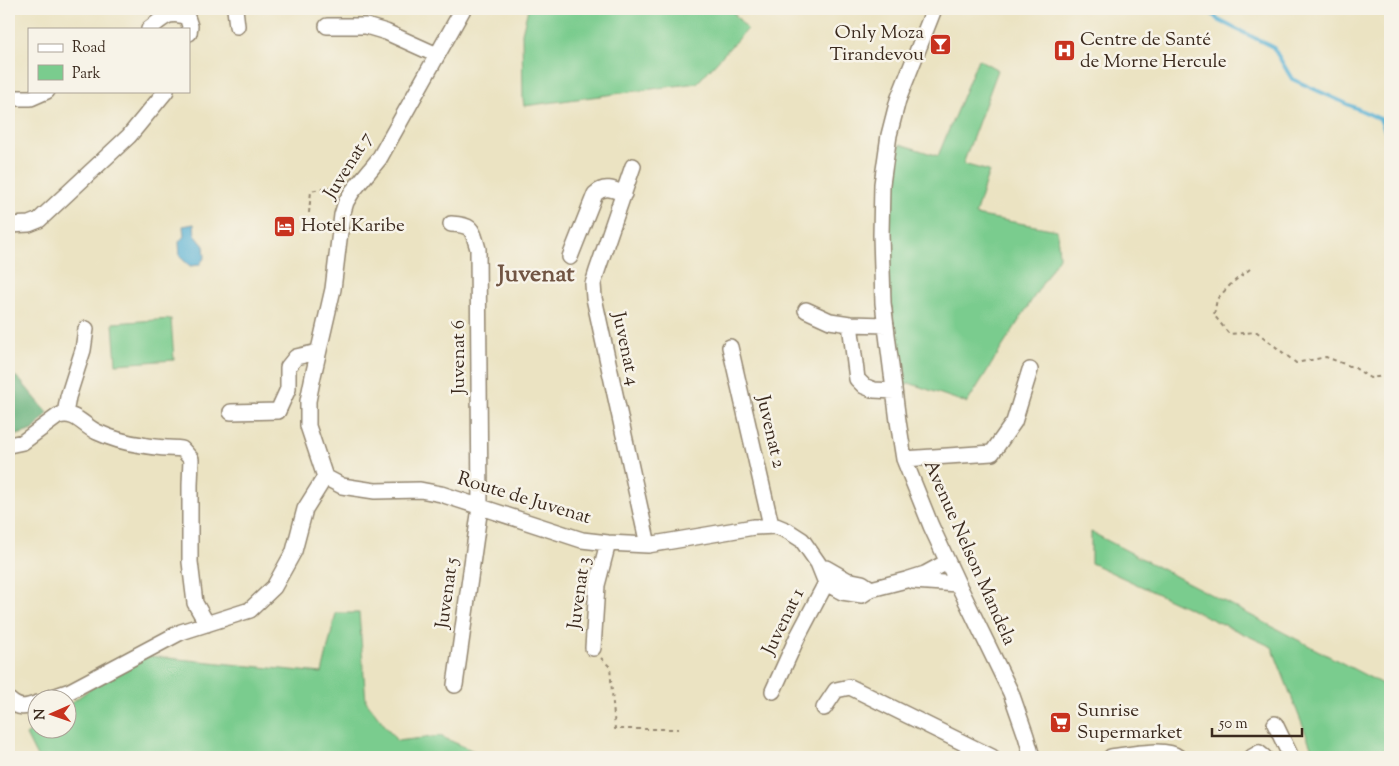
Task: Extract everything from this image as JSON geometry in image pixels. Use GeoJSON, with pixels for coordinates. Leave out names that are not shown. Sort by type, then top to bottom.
{"type":"FeatureCollection","features":[{"type":"Feature","properties":{"kind":"street"},"geometry":{"type":"LineString","coordinates":[[235,9],[237,26]]}},
{"type":"Feature","properties":{"kind":"street","name":"Juvenat 7"},"geometry":{"type":"LineString","coordinates":[[324,478],[308,426],[308,401],[333,289],[342,215],[346,202],[379,159],[463,9]]}},
{"type":"Feature","properties":{"kind":"street","name":"Avenue Nelson Mandela"},"geometry":{"type":"LineString","coordinates":[[934,9],[898,100],[889,135],[882,184],[883,303],[898,421],[904,459],[947,562],[1011,693],[1032,757]]}},
{"type":"Feature","properties":{"kind":"street"},"geometry":{"type":"LineString","coordinates":[[150,28],[172,13],[187,17],[190,28]]}},
{"type":"Feature","properties":{"kind":"street"},"geometry":{"type":"LineString","coordinates":[[327,26],[366,26],[386,32],[437,55]]}},
{"type":"Feature","properties":{"kind":"street"},"geometry":{"type":"LineString","coordinates":[[9,98],[31,98],[45,92]]}},
{"type":"Feature","properties":{"kind":"street"},"geometry":{"type":"LineString","coordinates":[[9,225],[29,224],[39,220],[129,136],[165,92]]}},
{"type":"Feature","properties":{"kind":"street","name":"Juvenat 4"},"geometry":{"type":"LineString","coordinates":[[633,166],[593,284],[594,298],[648,544]]}},
{"type":"Feature","properties":{"kind":"street"},"geometry":{"type":"LineString","coordinates":[[570,258],[595,194],[604,188],[624,194]]}},
{"type":"Feature","properties":{"kind":"street","name":"Juvenat 6"},"geometry":{"type":"LineString","coordinates":[[451,224],[465,225],[472,231],[478,249],[480,507]]}},
{"type":"Feature","properties":{"kind":"street"},"geometry":{"type":"LineString","coordinates":[[806,310],[830,321],[850,324],[886,325]]}},
{"type":"Feature","properties":{"kind":"street"},"geometry":{"type":"LineString","coordinates":[[850,324],[857,379],[864,386],[874,390],[894,390]]}},
{"type":"Feature","properties":{"kind":"street"},"geometry":{"type":"LineString","coordinates":[[65,414],[68,397],[83,350],[86,329]]}},
{"type":"Feature","properties":{"kind":"street","name":"Juvenat 2"},"geometry":{"type":"LineString","coordinates":[[730,347],[772,526]]}},
{"type":"Feature","properties":{"kind":"street"},"geometry":{"type":"LineString","coordinates":[[231,412],[278,410],[288,389],[288,367],[296,357],[318,352]]}},
{"type":"Feature","properties":{"kind":"street"},"geometry":{"type":"LineString","coordinates":[[904,459],[992,453],[1014,422],[1030,370]]}},
{"type":"Feature","properties":{"kind":"street"},"geometry":{"type":"LineString","coordinates":[[9,445],[23,442],[58,416],[72,414],[95,431],[115,438],[142,446],[182,449],[191,459],[190,562],[195,604],[207,624]]}},
{"type":"Feature","properties":{"kind":"street"},"geometry":{"type":"LineString","coordinates":[[76,688],[181,632],[250,610],[274,587],[294,551],[305,510],[324,478]]}},
{"type":"Feature","properties":{"kind":"street","name":"Route de Juvenat"},"geometry":{"type":"LineString","coordinates":[[324,478],[342,486],[375,491],[420,490],[441,494],[582,540],[608,543],[648,544],[754,527],[772,526],[788,531],[802,540],[830,578],[862,583],[871,589],[925,574],[947,562]]}},
{"type":"Feature","properties":{"kind":"street","name":"Juvenat 5"},"geometry":{"type":"LineString","coordinates":[[455,685],[480,507]]}},
{"type":"Feature","properties":{"kind":"street","name":"Juvenat 3"},"geometry":{"type":"LineString","coordinates":[[592,648],[597,585],[608,543]]}},
{"type":"Feature","properties":{"kind":"street","name":"Juvenat 1"},"geometry":{"type":"LineString","coordinates":[[773,691],[797,638],[830,578]]}},
{"type":"Feature","properties":{"kind":"street","name":"Route de Juvenat"},"geometry":{"type":"LineString","coordinates":[[906,580],[958,584]]}},
{"type":"Feature","properties":{"kind":"street"},"geometry":{"type":"LineString","coordinates":[[824,708],[836,690],[850,687],[992,757]]}},
{"type":"Feature","properties":{"kind":"street"},"geometry":{"type":"LineString","coordinates":[[9,700],[17,707],[28,706]]}},
{"type":"Feature","properties":{"kind":"street"},"geometry":{"type":"LineString","coordinates":[[1275,724],[1291,757]]}},
{"type":"Feature","properties":{"kind":"street"},"geometry":{"type":"LineString","coordinates":[[1111,757],[1162,752],[1178,757]]}},
{"type":"Feature","properties":{"kind":"street"},"geometry":{"type":"LineString","coordinates":[[1252,757],[1259,753],[1264,757]]}},
{"type":"Feature","properties":{"kind":"path"},"geometry":{"type":"LineString","coordinates":[[356,169],[356,144],[367,134]]}},
{"type":"Feature","properties":{"kind":"path"},"geometry":{"type":"LineString","coordinates":[[309,213],[311,191],[347,184]]}},
{"type":"Feature","properties":{"kind":"path"},"geometry":{"type":"LineString","coordinates":[[1250,268],[1232,282],[1217,299],[1214,315],[1229,334],[1257,332],[1296,363],[1326,357],[1355,368],[1370,378],[1390,377]]}},
{"type":"Feature","properties":{"kind":"path"},"geometry":{"type":"LineString","coordinates":[[592,648],[610,667],[615,729],[679,729]]}},
{"type":"Feature","properties":{"kind":"green space"},"geometry":{"type":"Polygon","coordinates":[[[528,9],[738,9],[733,12],[747,29],[697,83],[524,106],[522,33],[528,9]]]}},
{"type":"Feature","properties":{"kind":"green space"},"geometry":{"type":"Polygon","coordinates":[[[978,59],[998,70],[963,164],[989,171],[975,215],[1057,230],[1059,257],[967,403],[909,383],[901,390],[885,246],[900,144],[938,156],[978,59]]]}},
{"type":"Feature","properties":{"kind":"green space"},"geometry":{"type":"Polygon","coordinates":[[[171,319],[174,360],[116,364],[113,323],[171,319]]]}},
{"type":"Feature","properties":{"kind":"green space"},"geometry":{"type":"Polygon","coordinates":[[[9,372],[19,379],[48,413],[33,430],[11,437],[9,437],[9,372]]]}},
{"type":"Feature","properties":{"kind":"green space"},"geometry":{"type":"Polygon","coordinates":[[[1091,532],[1390,688],[1390,757],[1315,757],[1272,647],[1091,563],[1091,532]]]}},
{"type":"Feature","properties":{"kind":"green space"},"geometry":{"type":"Polygon","coordinates":[[[336,613],[359,613],[366,701],[397,741],[440,736],[487,757],[37,757],[26,735],[28,734],[28,738],[78,738],[78,698],[137,655],[322,673],[336,613]]]}},
{"type":"Feature","properties":{"kind":"water"},"geometry":{"type":"Polygon","coordinates":[[[194,224],[195,235],[204,246],[205,257],[199,265],[190,266],[180,257],[179,242],[184,236],[183,226],[194,224]]]}},
{"type":"Feature","properties":{"kind":"waterway"},"geometry":{"type":"LineString","coordinates":[[1208,9],[1218,20],[1273,47],[1292,79],[1390,122]]}},
{"type":"Feature","properties":{"kind":"waterway"},"geometry":{"type":"LineString","coordinates":[[1380,119],[1390,142]]}},
{"type":"Feature","properties":{"kind":"place","name":"Only Moza Tirandevou"},"geometry":{"type":"Point","coordinates":[940,44]}},
{"type":"Feature","properties":{"kind":"place","name":"Centre de Santé de Morne Hercule"},"geometry":{"type":"Point","coordinates":[1064,51]}},
{"type":"Feature","properties":{"kind":"place","name":"Hotel Karibe"},"geometry":{"type":"Point","coordinates":[285,226]}},
{"type":"Feature","properties":{"kind":"place","name":"Sunrise Supermarket"},"geometry":{"type":"Point","coordinates":[1061,722]}},
{"type":"Feature","properties":{"kind":"district","name":"Juvenat"},"geometry":{"type":"Point","coordinates":[536,275]}}]}
